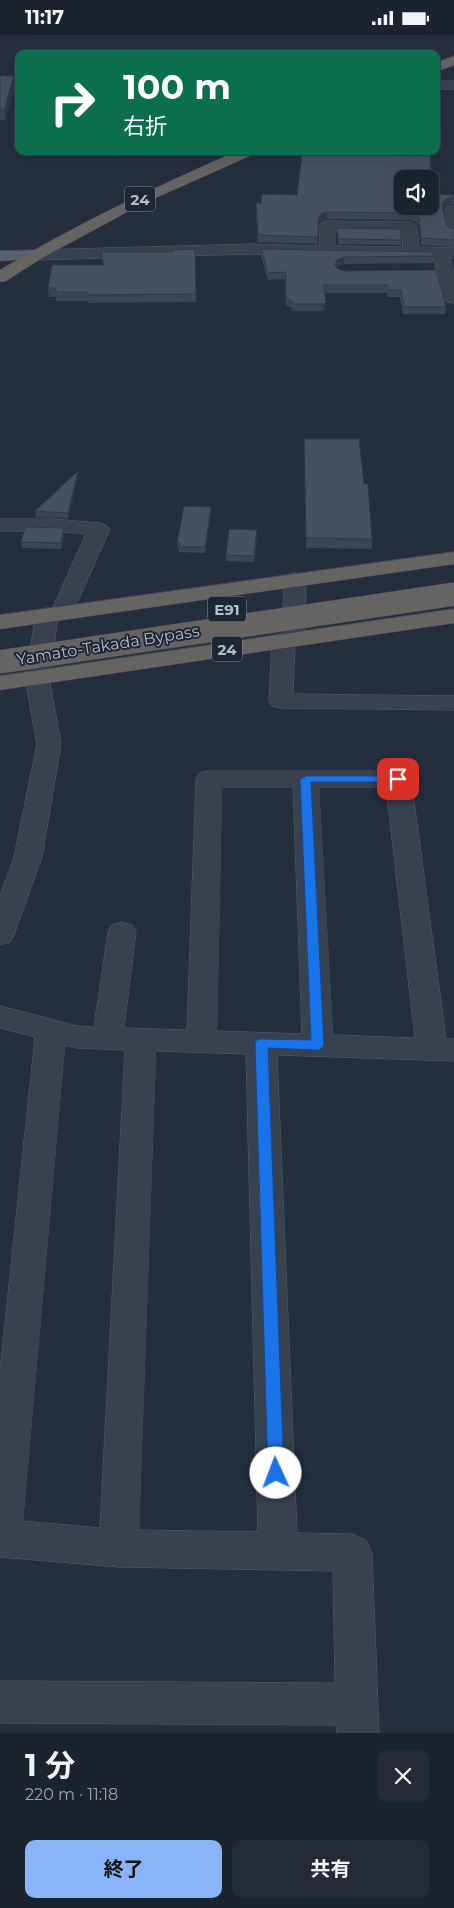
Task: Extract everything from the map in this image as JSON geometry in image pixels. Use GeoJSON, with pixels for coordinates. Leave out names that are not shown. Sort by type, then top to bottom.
{"type":"FeatureCollection","features":[{"type":"Feature","properties":{"kind":"highway"},"geometry":{"type":"LineString","coordinates":[[440,56],[454,50]]}},
{"type":"Feature","properties":{"kind":"highway"},"geometry":{"type":"LineString","coordinates":[[440,66],[454,60]]}},
{"type":"Feature","properties":{"kind":"highway","name":"24"},"geometry":{"type":"LineString","coordinates":[[4,258],[127,192],[206,155]]}},
{"type":"Feature","properties":{"kind":"highway","name":"24"},"geometry":{"type":"LineString","coordinates":[[0,277],[36,255],[137,201],[240,155]]}},
{"type":"Feature","properties":{"kind":"highway"},"geometry":{"type":"LineString","coordinates":[[0,622],[454,559]]}},
{"type":"Feature","properties":{"kind":"highway","name":"Yamato-Takada Bypass"},"geometry":{"type":"LineString","coordinates":[[0,643],[454,577]]}},
{"type":"Feature","properties":{"kind":"highway","name":"Yamato-Takada Bypass"},"geometry":{"type":"LineString","coordinates":[[0,662],[454,594]]}},
{"type":"Feature","properties":{"kind":"highway","name":"24"},"geometry":{"type":"LineString","coordinates":[[0,683],[454,616]]}},
{"type":"Feature","properties":{"kind":"main road"},"geometry":{"type":"LineString","coordinates":[[4,258],[36,255]]}},
{"type":"Feature","properties":{"kind":"street"},"geometry":{"type":"LineString","coordinates":[[440,85],[454,85]]}},
{"type":"Feature","properties":{"kind":"street"},"geometry":{"type":"LineString","coordinates":[[451,211],[454,230]]}},
{"type":"Feature","properties":{"kind":"street"},"geometry":{"type":"LineString","coordinates":[[328,250],[327,226],[409,220],[411,251]]}},
{"type":"Feature","properties":{"kind":"street"},"geometry":{"type":"LineString","coordinates":[[36,255],[164,250],[328,250],[447,253],[444,271],[452,298]]}},
{"type":"Feature","properties":{"kind":"street"},"geometry":{"type":"LineString","coordinates":[[426,271],[444,271]]}},
{"type":"Feature","properties":{"kind":"street"},"geometry":{"type":"LineString","coordinates":[[0,525],[53,525],[99,529],[54,614],[37,677],[49,744],[28,857],[0,935]]}},
{"type":"Feature","properties":{"kind":"street"},"geometry":{"type":"LineString","coordinates":[[295,580],[281,701],[454,703]]}},
{"type":"Feature","properties":{"kind":"street"},"geometry":{"type":"LineString","coordinates":[[0,1017],[77,1037],[443,1050],[398,779],[209,779],[202,1041]]}},
{"type":"Feature","properties":{"kind":"street"},"geometry":{"type":"LineString","coordinates":[[306,779],[318,1045]]}},
{"type":"Feature","properties":{"kind":"street"},"geometry":{"type":"LineString","coordinates":[[108,1038],[122,932]]}},
{"type":"Feature","properties":{"kind":"street"},"geometry":{"type":"LineString","coordinates":[[0,1702],[358,1719],[352,1553],[119,1547],[1,1539],[51,1029]]}},
{"type":"Feature","properties":{"kind":"street"},"geometry":{"type":"LineString","coordinates":[[119,1547],[142,1039]]}},
{"type":"Feature","properties":{"kind":"street"},"geometry":{"type":"LineString","coordinates":[[261,1043],[278,1551]]}},
{"type":"Feature","properties":{"kind":"building"},"geometry":{"type":"Polygon","coordinates":[[[0,76],[14,76],[4,110],[0,110],[0,76]]]}},
{"type":"Feature","properties":{"kind":"building"},"geometry":{"type":"Polygon","coordinates":[[[302,155],[430,155],[431,170],[394,170],[394,213],[327,212],[321,214],[318,218],[318,237],[258,235],[256,203],[261,203],[262,194],[297,195],[302,155]]]}},
{"type":"Feature","properties":{"kind":"building"},"geometry":{"type":"Polygon","coordinates":[[[439,194],[454,195],[454,198],[445,200],[442,204],[447,226],[454,229],[454,240],[421,238],[419,219],[416,215],[439,215],[439,194]]]}},
{"type":"Feature","properties":{"kind":"building"},"geometry":{"type":"Polygon","coordinates":[[[337,228],[401,229],[401,240],[338,239],[337,228]]]}},
{"type":"Feature","properties":{"kind":"building"},"geometry":{"type":"Polygon","coordinates":[[[195,249],[196,294],[87,295],[88,292],[56,292],[56,288],[48,288],[52,265],[104,265],[101,252],[173,252],[173,250],[195,249]]]}},
{"type":"Feature","properties":{"kind":"building"},"geometry":{"type":"Polygon","coordinates":[[[261,249],[432,252],[433,256],[344,257],[337,260],[335,265],[338,269],[344,271],[436,270],[446,307],[404,307],[401,290],[388,290],[387,285],[324,285],[326,303],[292,304],[292,301],[286,298],[286,272],[268,273],[261,249]]]}},
{"type":"Feature","properties":{"kind":"building"},"geometry":{"type":"Polygon","coordinates":[[[304,439],[359,439],[364,484],[368,484],[372,539],[306,538],[304,439]]]}},
{"type":"Feature","properties":{"kind":"building"},"geometry":{"type":"Polygon","coordinates":[[[78,471],[68,513],[35,511],[78,471]]]}},
{"type":"Feature","properties":{"kind":"building"},"geometry":{"type":"Polygon","coordinates":[[[184,506],[211,507],[205,547],[179,547],[180,543],[177,543],[184,506]]]}},
{"type":"Feature","properties":{"kind":"building"},"geometry":{"type":"Polygon","coordinates":[[[25,527],[64,528],[61,543],[21,542],[25,527]]]}},
{"type":"Feature","properties":{"kind":"building"},"geometry":{"type":"Polygon","coordinates":[[[229,529],[257,530],[254,556],[226,555],[229,529]]]}},
{"type":"Feature","properties":{"kind":"route"},"geometry":{"type":"LineString","coordinates":[[276,1473],[261,1043],[318,1045],[306,779],[398,779]]}}]}
